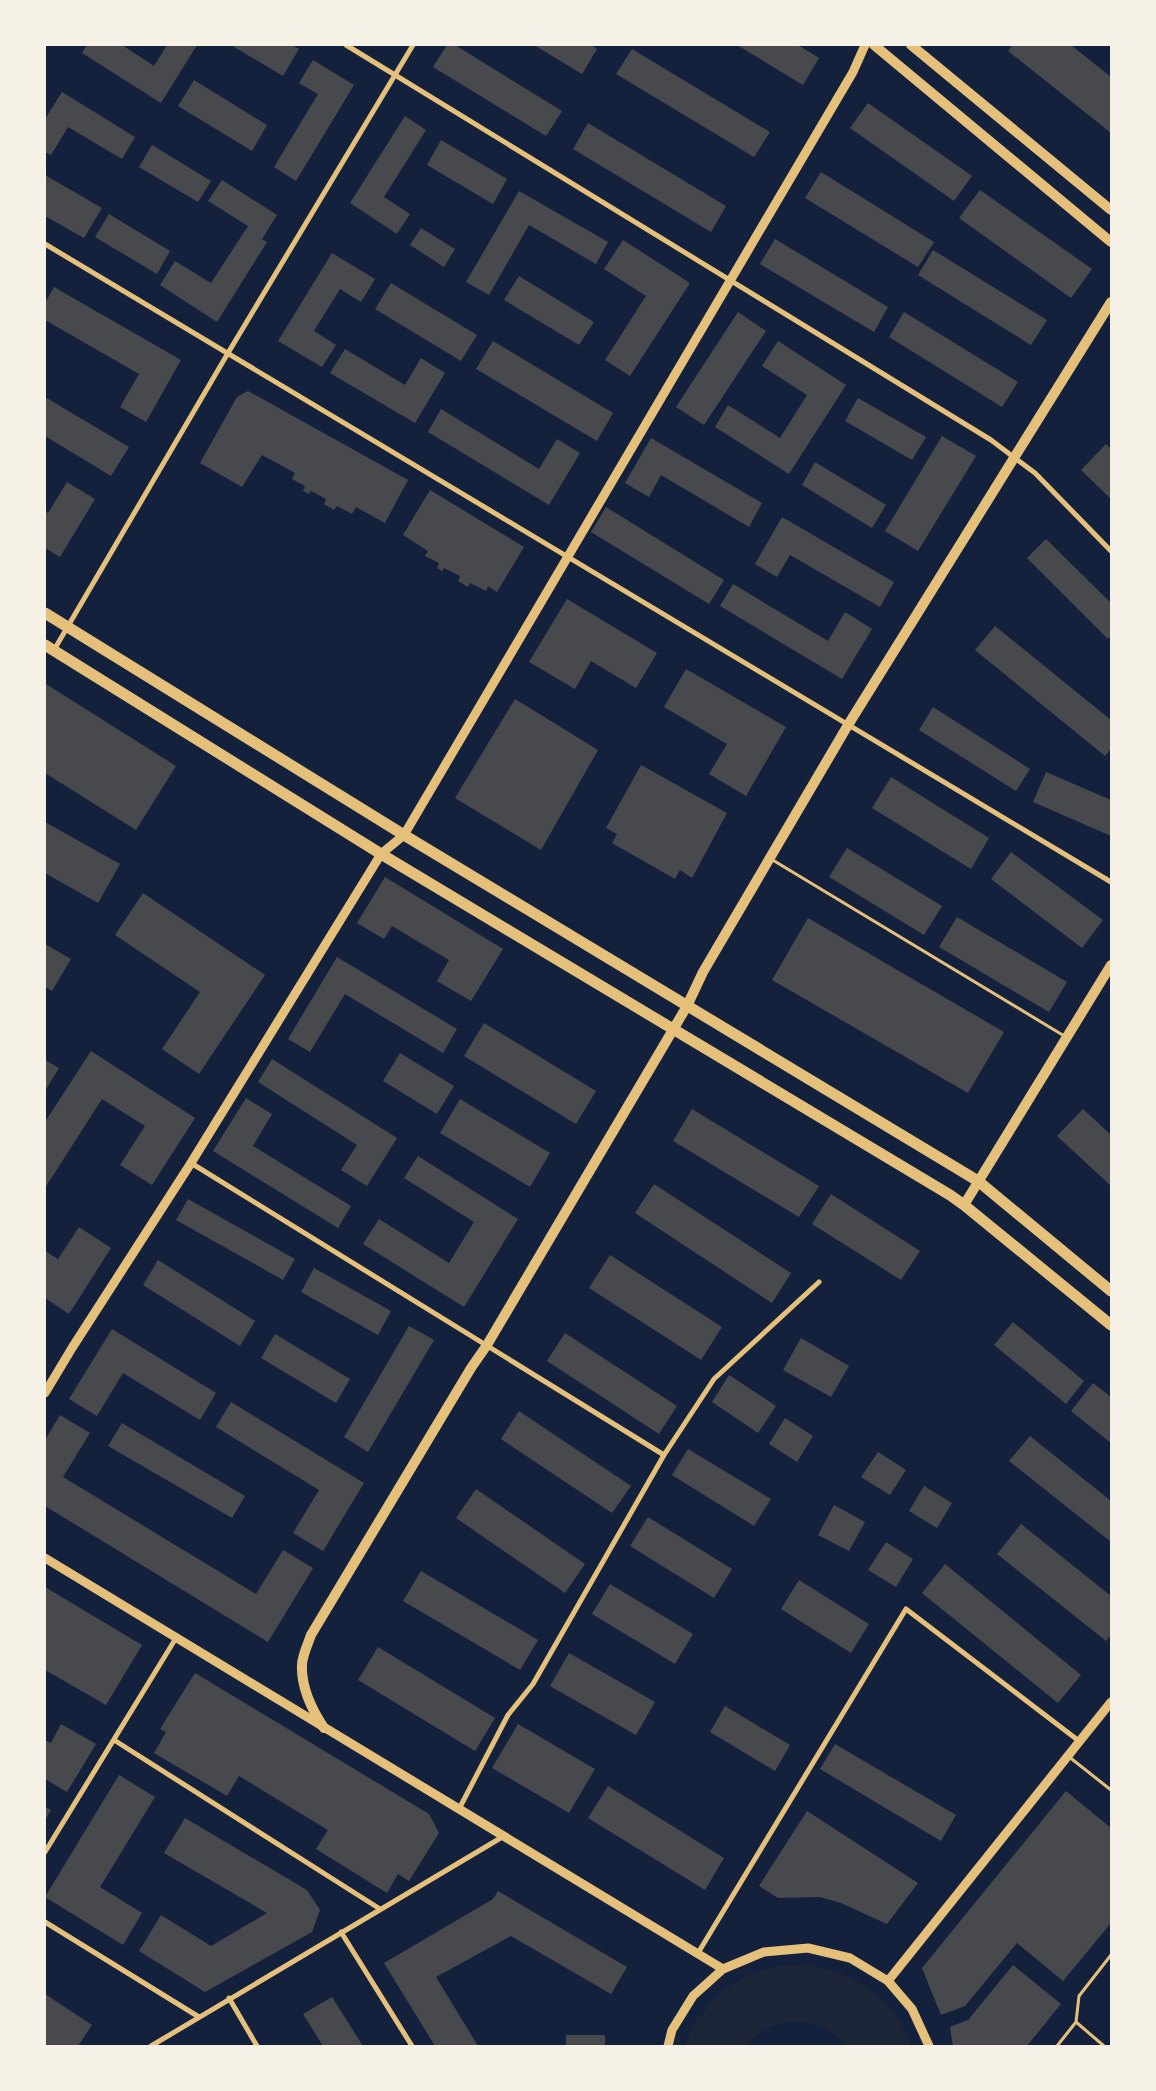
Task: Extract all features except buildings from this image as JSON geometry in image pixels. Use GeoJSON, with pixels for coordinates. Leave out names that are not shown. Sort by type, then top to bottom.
{"type":"FeatureCollection","features":[{"type":"Feature","properties":{"kind":"main road"},"geometry":{"type":"LineString","coordinates":[[874,45],[1111,242]]}},
{"type":"Feature","properties":{"kind":"main road"},"geometry":{"type":"LineString","coordinates":[[912,45],[1111,210]]}},
{"type":"Feature","properties":{"kind":"main road"},"geometry":{"type":"LineString","coordinates":[[324,1728],[313,1710],[305,1686],[302,1664],[311,1635],[471,1368],[487,1345],[687,1006],[703,972],[848,724],[1111,302]]}},
{"type":"Feature","properties":{"kind":"main road"},"geometry":{"type":"LineString","coordinates":[[45,613],[404,835],[978,1181],[1111,1291]]}},
{"type":"Feature","properties":{"kind":"main road"},"geometry":{"type":"LineString","coordinates":[[50,648],[381,854],[673,1028],[964,1205],[1111,1325]]}},
{"type":"Feature","properties":{"kind":"main road"},"geometry":{"type":"LineString","coordinates":[[964,1205],[1111,965]]}},
{"type":"Feature","properties":{"kind":"street"},"geometry":{"type":"LineString","coordinates":[[346,45],[1016,456],[1111,551]]}},
{"type":"Feature","properties":{"kind":"street"},"geometry":{"type":"LineString","coordinates":[[50,648],[68,627],[228,353],[413,45]]}},
{"type":"Feature","properties":{"kind":"street"},"geometry":{"type":"LineString","coordinates":[[45,1394],[72,1348],[191,1164],[381,854],[404,835],[853,72],[865,45]]}},
{"type":"Feature","properties":{"kind":"street"},"geometry":{"type":"LineString","coordinates":[[45,244],[1111,882]]}},
{"type":"Feature","properties":{"kind":"street"},"geometry":{"type":"LineString","coordinates":[[191,1164],[664,1455]]}},
{"type":"Feature","properties":{"kind":"street"},"geometry":{"type":"LineString","coordinates":[[459,1808],[508,1715],[534,1684],[664,1455],[714,1379],[819,1282]]}},
{"type":"Feature","properties":{"kind":"street"},"geometry":{"type":"LineString","coordinates":[[45,1558],[723,1969]]}},
{"type":"Feature","properties":{"kind":"street"},"geometry":{"type":"LineString","coordinates":[[698,1953],[906,1609],[1080,1741]]}},
{"type":"Feature","properties":{"kind":"street"},"geometry":{"type":"LineString","coordinates":[[45,1852],[176,1638]]}},
{"type":"Feature","properties":{"kind":"street"},"geometry":{"type":"LineString","coordinates":[[888,1981],[1111,1702]]}},
{"type":"Feature","properties":{"kind":"street"},"geometry":{"type":"LineString","coordinates":[[114,1740],[380,1909]]}},
{"type":"Feature","properties":{"kind":"street"},"geometry":{"type":"LineString","coordinates":[[151,2046],[504,1836]]}},
{"type":"Feature","properties":{"kind":"street"},"geometry":{"type":"LineString","coordinates":[[45,1922],[200,2017]]}},
{"type":"Feature","properties":{"kind":"street"},"geometry":{"type":"LineString","coordinates":[[341,1932],[412,2046]]}},
{"type":"Feature","properties":{"kind":"street"},"geometry":{"type":"LineString","coordinates":[[668,2046],[672,2030],[693,1996],[723,1969],[764,1952],[808,1948],[850,1958],[888,1981],[912,2009],[929,2046]]}},
{"type":"Feature","properties":{"kind":"street"},"geometry":{"type":"LineString","coordinates":[[229,1998],[257,2046]]}},
{"type":"Feature","properties":{"kind":"lane"},"geometry":{"type":"LineString","coordinates":[[770,858],[1066,1037]]}},
{"type":"Feature","properties":{"kind":"lane"},"geometry":{"type":"LineString","coordinates":[[1068,1756],[1111,1790]]}},
{"type":"Feature","properties":{"kind":"lane"},"geometry":{"type":"LineString","coordinates":[[1057,2046],[1076,2022],[1079,1996],[1111,1955]]}},
{"type":"Feature","properties":{"kind":"lane"},"geometry":{"type":"LineString","coordinates":[[1076,2022],[1104,2046]]}},
{"type":"Feature","properties":{"kind":"shaded area"},"geometry":{"type":"Polygon","coordinates":[[[781,1966],[807,1966],[827,1969],[843,1974],[858,1982],[873,1992],[896,2016],[911,2046],[847,2046],[823,2028],[797,2022],[783,2023],[770,2027],[747,2046],[684,2046],[696,2020],[723,1990],[750,1974],[781,1966]]]}}]}
